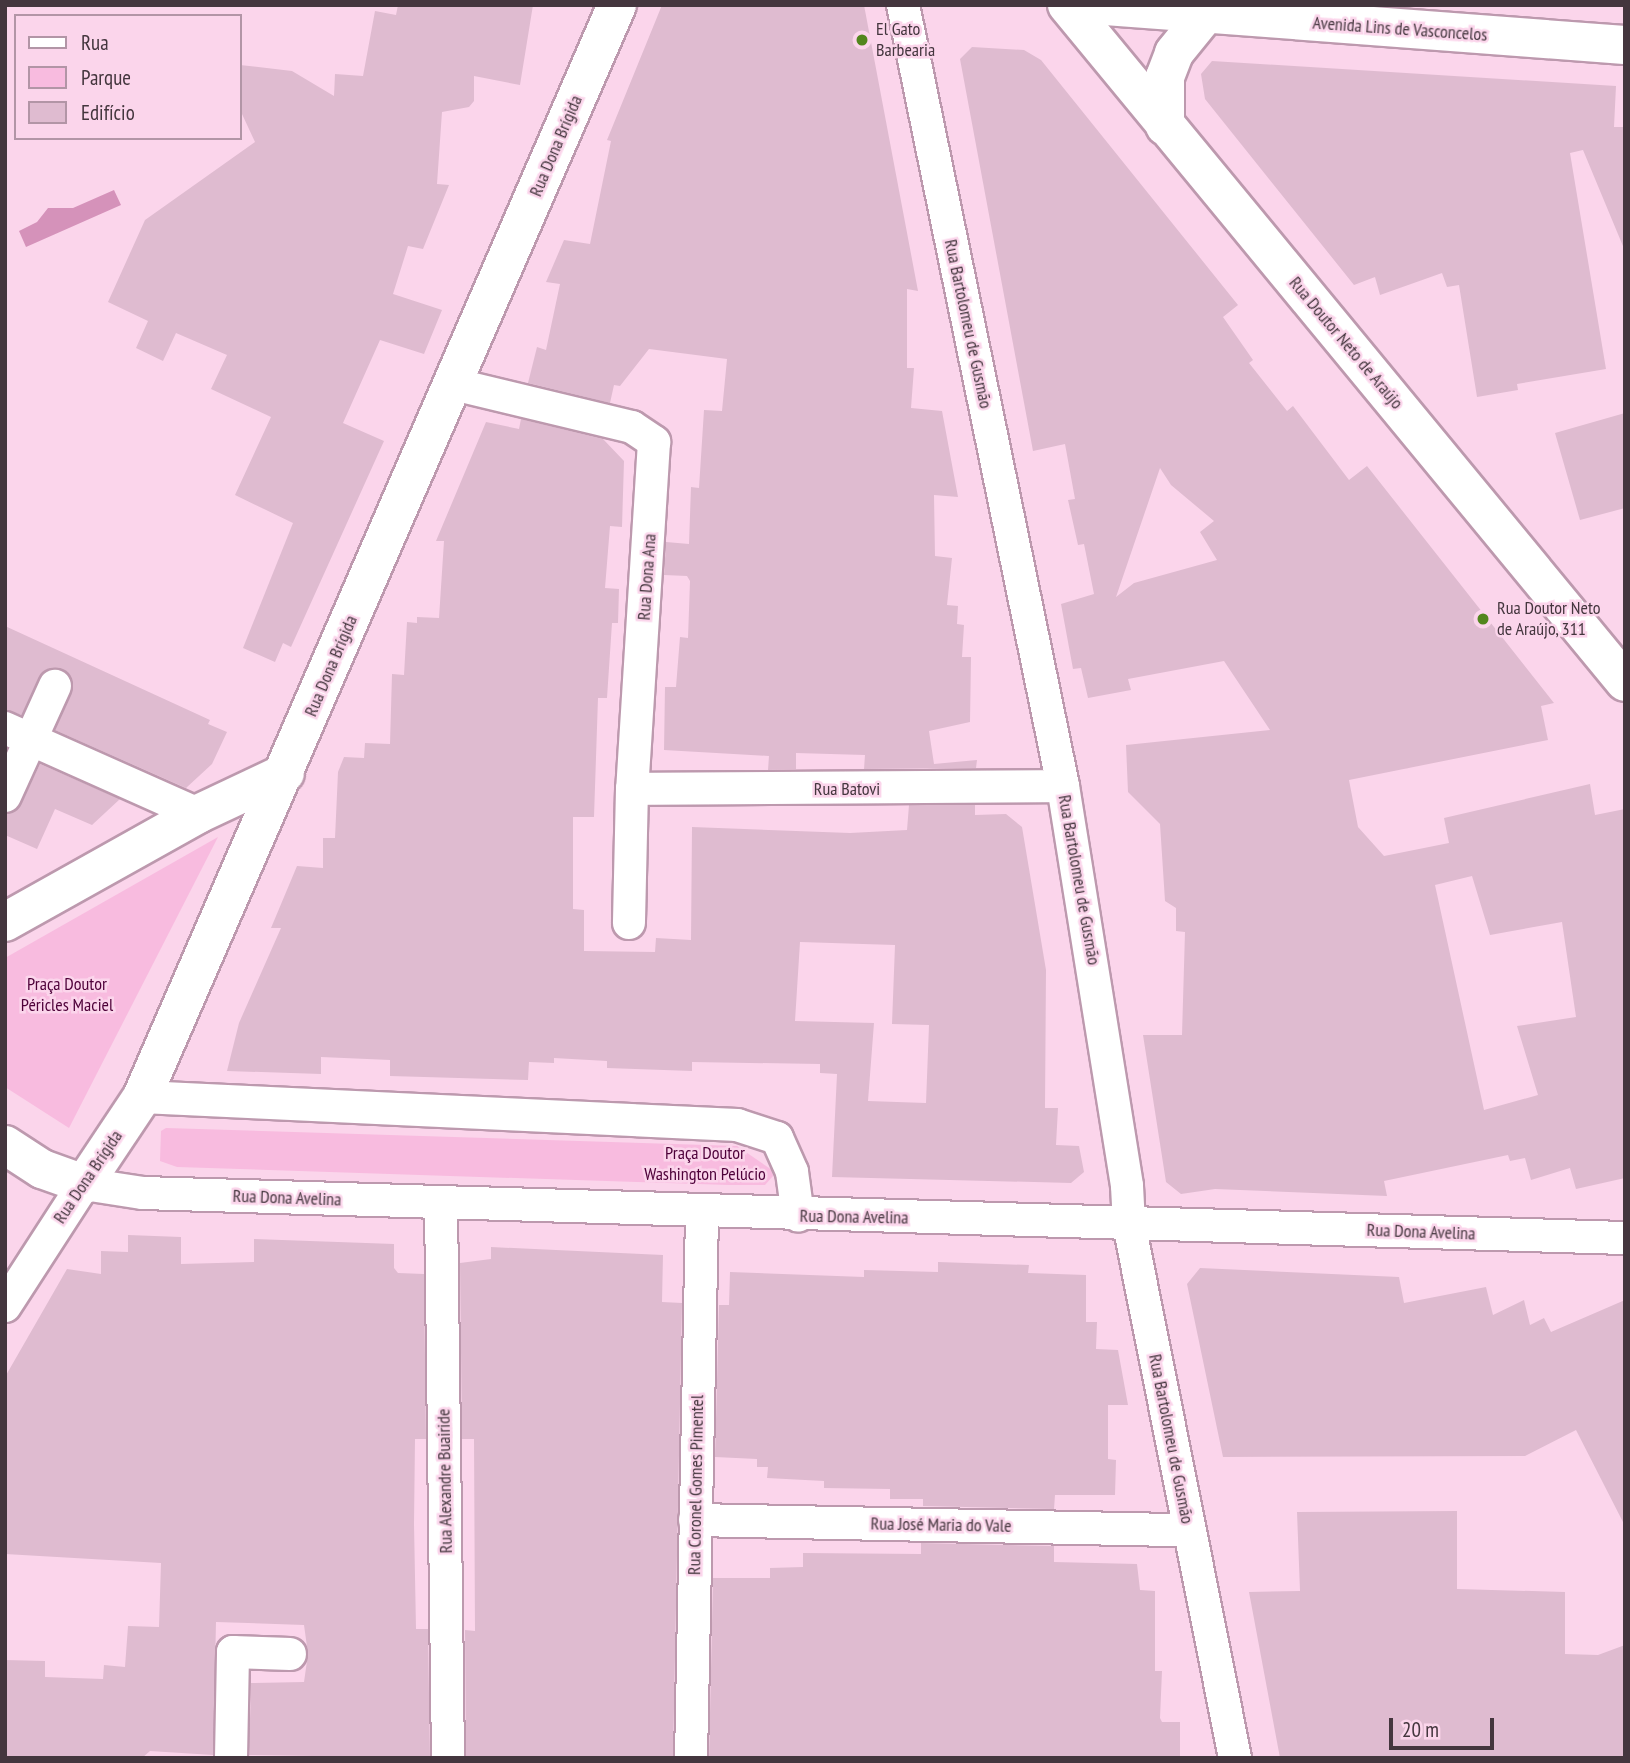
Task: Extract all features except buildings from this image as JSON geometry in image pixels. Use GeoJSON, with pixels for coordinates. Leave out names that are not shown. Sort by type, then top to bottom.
{"type":"FeatureCollection","features":[{"type":"Feature","properties":{"kind":"street","name":"Rua Dona Brígida"},"geometry":{"type":"LineString","coordinates":[[5,1306],[142,1097],[617,5]]}},
{"type":"Feature","properties":{"kind":"street","name":"Rua Bartolomeu de Gusmão"},"geometry":{"type":"LineString","coordinates":[[903,5],[1063,786],[1128,1186],[1129,1224],[1235,1758]]}},
{"type":"Feature","properties":{"kind":"street","name":"Rua Doutor Neto de Araújo"},"geometry":{"type":"LineString","coordinates":[[1067,5],[1625,682]]}},
{"type":"Feature","properties":{"kind":"street","name":"Avenida Lins de Vasconcelos"},"geometry":{"type":"LineString","coordinates":[[1092,5],[1204,16],[1625,45]]}},
{"type":"Feature","properties":{"kind":"street"},"geometry":{"type":"LineString","coordinates":[[1165,126],[1165,77],[1174,53],[1204,16]]}},
{"type":"Feature","properties":{"kind":"street","name":"Rua Dona Ana"},"geometry":{"type":"LineString","coordinates":[[453,384],[632,427],[650,435],[654,442],[632,789],[629,923]]}},
{"type":"Feature","properties":{"kind":"street"},"geometry":{"type":"LineString","coordinates":[[5,796],[18,734],[55,686]]}},
{"type":"Feature","properties":{"kind":"street"},"geometry":{"type":"LineString","coordinates":[[18,734],[198,814]]}},
{"type":"Feature","properties":{"kind":"street"},"geometry":{"type":"LineString","coordinates":[[5,922],[198,814],[285,773]]}},
{"type":"Feature","properties":{"kind":"street","name":"Rua Batovi"},"geometry":{"type":"LineString","coordinates":[[632,789],[1063,786]]}},
{"type":"Feature","properties":{"kind":"street"},"geometry":{"type":"LineString","coordinates":[[142,1097],[737,1125],[777,1138],[792,1172],[798,1216]]}},
{"type":"Feature","properties":{"kind":"street"},"geometry":{"type":"LineString","coordinates":[[5,1145],[42,1169],[84,1184]]}},
{"type":"Feature","properties":{"kind":"street","name":"Rua Dona Avelina"},"geometry":{"type":"LineString","coordinates":[[84,1184],[143,1193],[441,1204],[1625,1238]]}},
{"type":"Feature","properties":{"kind":"street","name":"Rua Alexandre Buairide"},"geometry":{"type":"LineString","coordinates":[[441,1204],[448,1758]]}},
{"type":"Feature","properties":{"kind":"street","name":"Rua Coronel Gomes Pimentel"},"geometry":{"type":"LineString","coordinates":[[691,1758],[702,1213]]}},
{"type":"Feature","properties":{"kind":"street","name":"Rua José Maria do Vale"},"geometry":{"type":"LineString","coordinates":[[695,1520],[1188,1530]]}},
{"type":"Feature","properties":{"kind":"street"},"geometry":{"type":"LineString","coordinates":[[230,1758],[233,1652],[290,1654]]}},
{"type":"Feature","properties":{"kind":"green space","name":"Praça Doutor Péricles Maciel"},"geometry":{"type":"Polygon","coordinates":[[[218,837],[69,1128],[5,1087],[5,958],[218,837]]]}},
{"type":"Feature","properties":{"kind":"green space","name":"Praça Doutor Washington Pelúcio"},"geometry":{"type":"Polygon","coordinates":[[[166,1128],[737,1146],[772,1170],[773,1176],[765,1185],[728,1185],[177,1167],[160,1161],[161,1131],[166,1128]]]}},
{"type":"Feature","properties":{"kind":"shaded area"},"geometry":{"type":"Polygon","coordinates":[[[114,190],[121,205],[26,247],[19,231],[37,222],[48,208],[73,208],[114,190]]]}},
{"type":"Feature","properties":{"kind":"place","name":"El Gato Barbearia"},"geometry":{"type":"Point","coordinates":[862,40]}},
{"type":"Feature","properties":{"kind":"place","name":"Rua Doutor Neto de Araújo, 311"},"geometry":{"type":"Point","coordinates":[1483,619]}}]}
